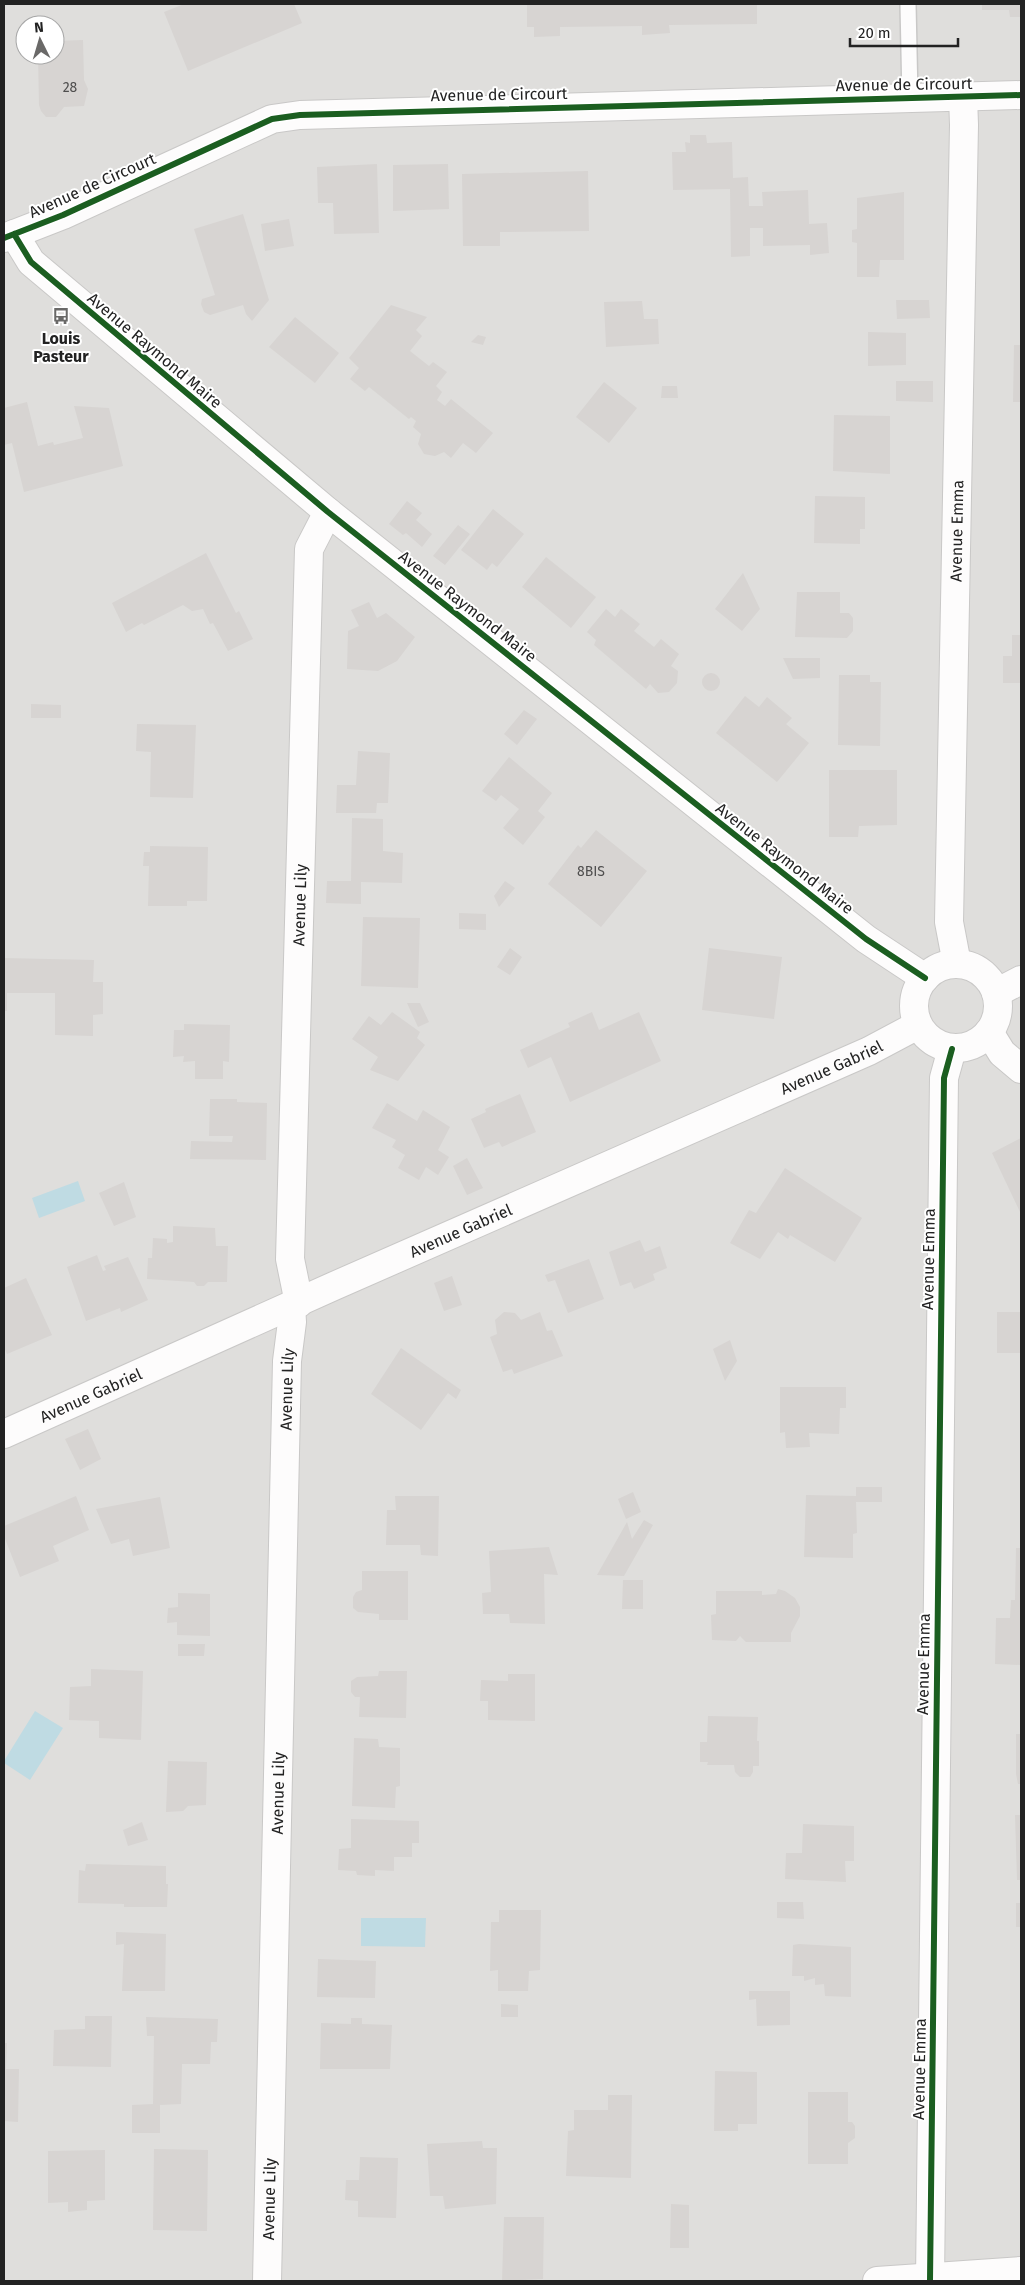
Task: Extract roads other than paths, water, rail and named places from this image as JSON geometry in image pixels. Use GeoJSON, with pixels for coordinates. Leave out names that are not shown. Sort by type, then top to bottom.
{"type":"FeatureCollection","features":[{"type":"Feature","properties":{"kind":"street","name":"Avenue de Circourt"},"geometry":{"type":"LineString","coordinates":[[9,236],[63,215],[272,119],[326,112],[1021,95]]}},
{"type":"Feature","properties":{"kind":"street","name":"Avenue Emma"},"geometry":{"type":"LineString","coordinates":[[957,964],[949,922],[963,96]]}},
{"type":"Feature","properties":{"kind":"street","name":"Avenue Raymond Maire"},"geometry":{"type":"LineString","coordinates":[[9,236],[30,262],[328,512],[866,939],[924,978]]}},
{"type":"Feature","properties":{"kind":"street","name":"Avenue Lily"},"geometry":{"type":"LineString","coordinates":[[267,2281],[287,1381],[295,1304],[290,1259],[309,549],[328,512]]}},
{"type":"Feature","properties":{"kind":"street"},"geometry":{"type":"LineString","coordinates":[[957,964],[981,972],[990,982],[996,993],[998,1007],[996,1020],[990,1032],[979,1042],[966,1047],[952,1049],[938,1044],[926,1036],[918,1025],[914,1013],[914,1000],[924,978],[934,970],[957,964]]}},
{"type":"Feature","properties":{"kind":"street"},"geometry":{"type":"LineString","coordinates":[[996,993],[1021,980]]}},
{"type":"Feature","properties":{"kind":"street","name":"Avenue Gabriel"},"geometry":{"type":"LineString","coordinates":[[4,1434],[869,1051],[918,1025]]}},
{"type":"Feature","properties":{"kind":"street"},"geometry":{"type":"LineString","coordinates":[[990,1032],[1002,1053],[1021,1069]]}},
{"type":"Feature","properties":{"kind":"street","name":"Avenue Emma"},"geometry":{"type":"LineString","coordinates":[[930,2280],[944,1078],[952,1049]]}},
{"type":"Feature","properties":{"kind":"street"},"geometry":{"type":"LineString","coordinates":[[877,2281],[930,2280],[1021,2271]]}},
{"type":"Feature","properties":{"kind":"lane"},"geometry":{"type":"LineString","coordinates":[[908,4],[910,98]]}},
{"type":"Feature","properties":{"kind":"water"},"geometry":{"type":"Polygon","coordinates":[[[78,1181],[85,1201],[39,1218],[32,1198],[78,1181]]]}},
{"type":"Feature","properties":{"kind":"water"},"geometry":{"type":"Polygon","coordinates":[[[35,1711],[63,1728],[30,1780],[4,1763],[4,1761],[35,1711]]]}},
{"type":"Feature","properties":{"kind":"water"},"geometry":{"type":"Polygon","coordinates":[[[361,1918],[426,1918],[425,1947],[361,1946],[361,1918]]]}},
{"type":"Feature","properties":{"kind":"place","name":"Louis Pasteur"},"geometry":{"type":"Point","coordinates":[61,316]}}]}
